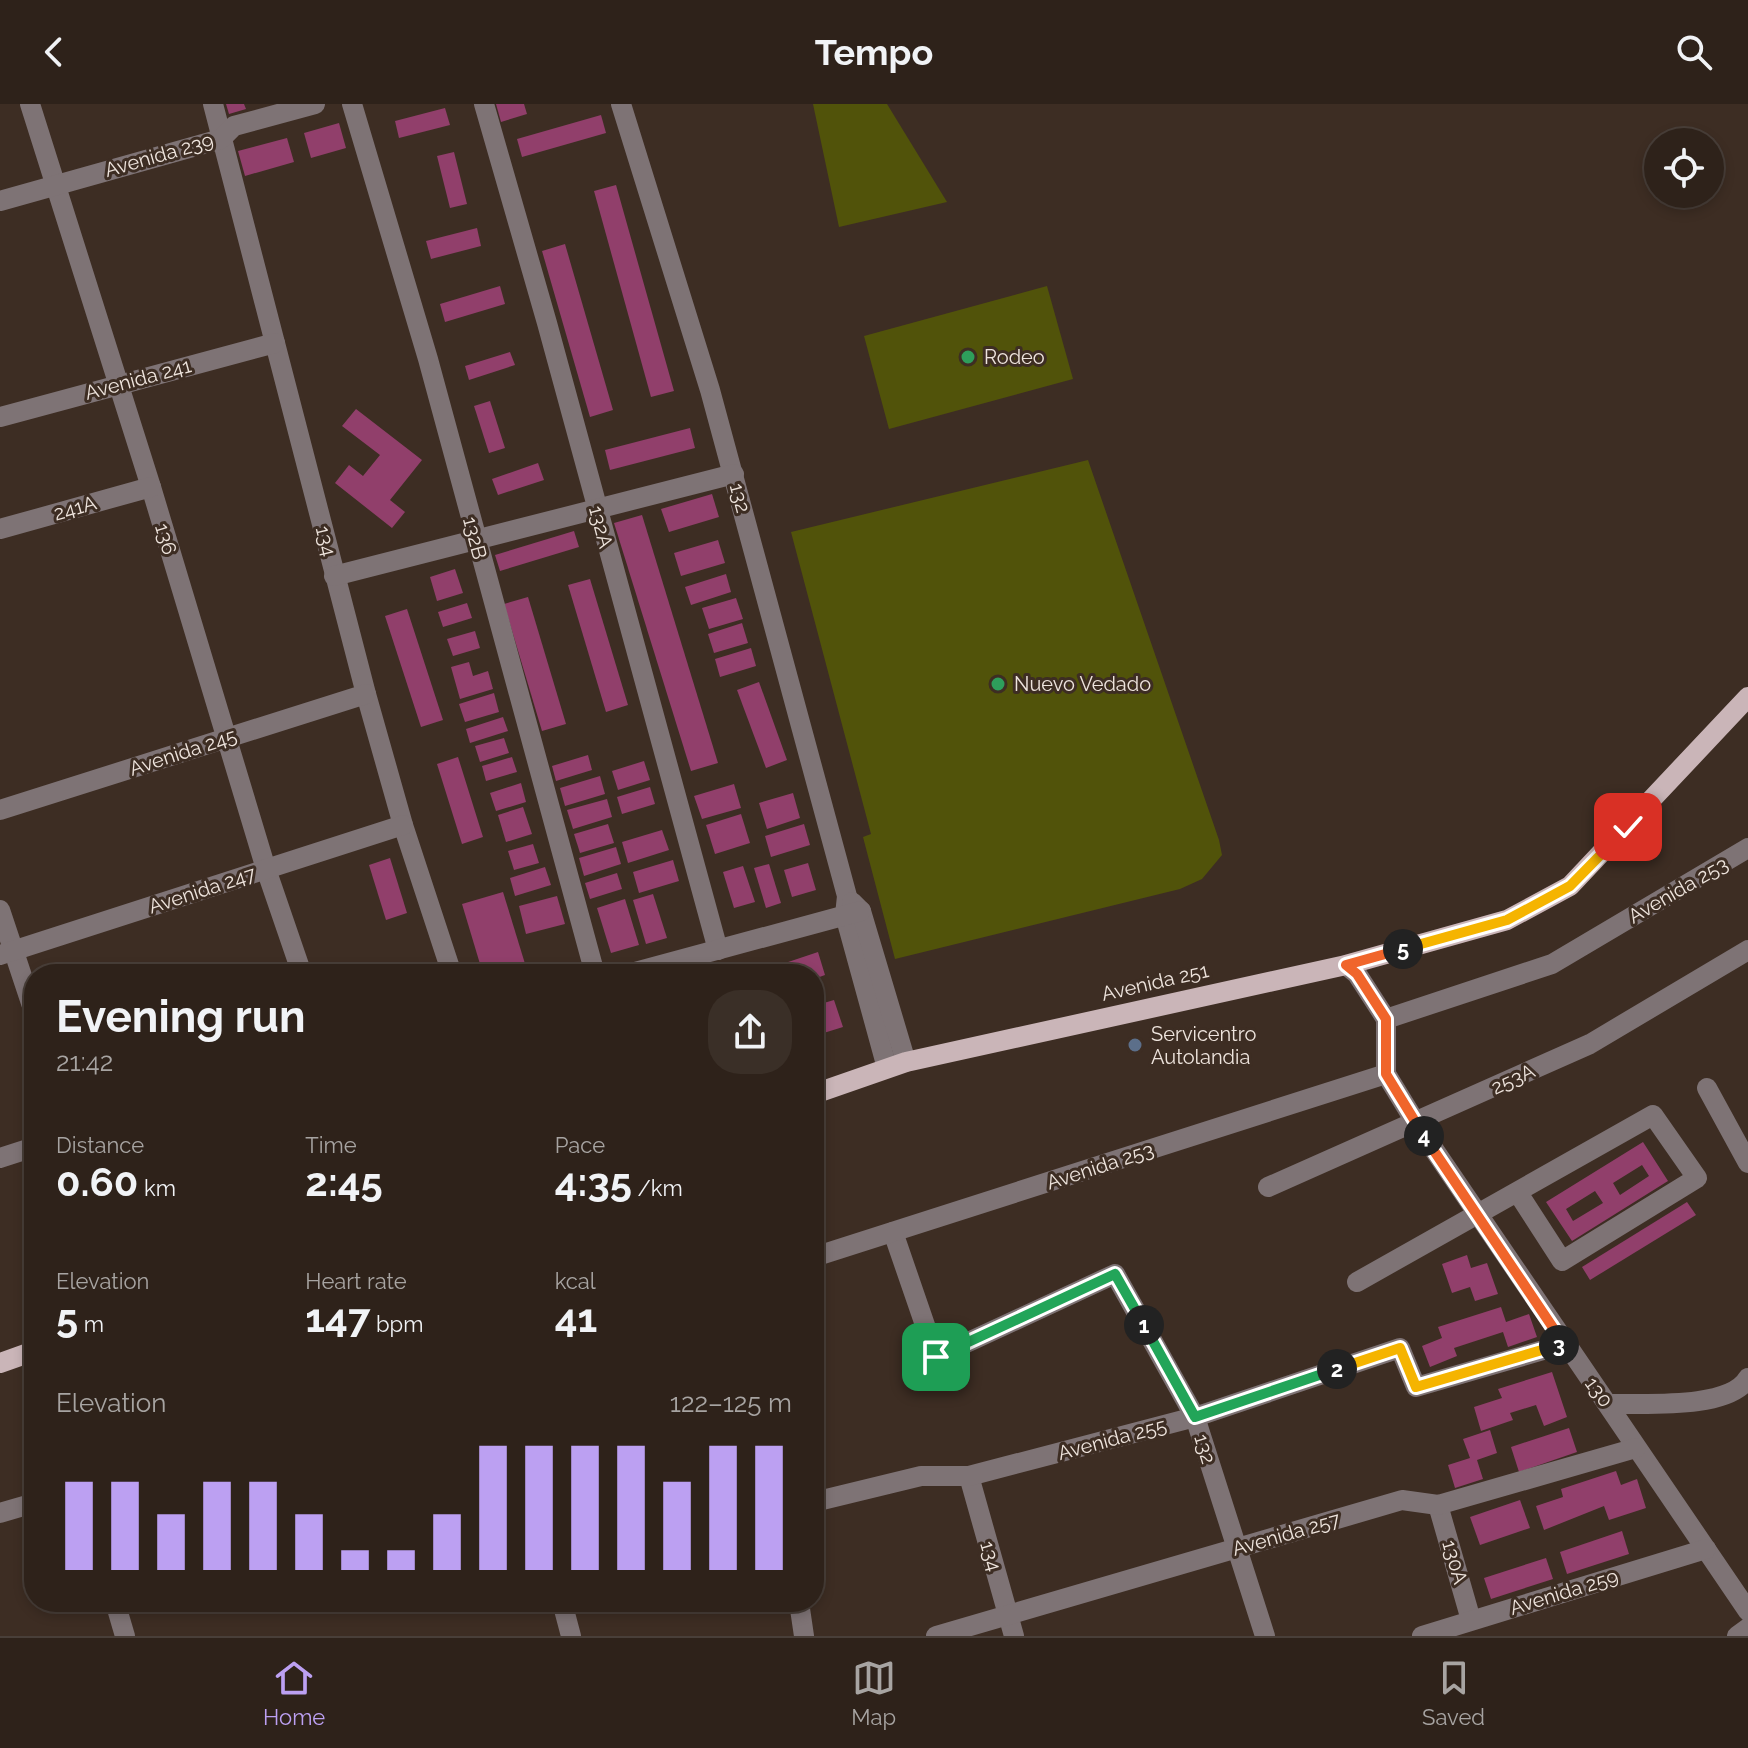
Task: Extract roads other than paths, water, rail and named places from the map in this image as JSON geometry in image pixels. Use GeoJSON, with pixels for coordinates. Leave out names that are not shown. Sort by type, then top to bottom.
{"type":"FeatureCollection","features":[{"type":"Feature","properties":{"kind":"main road","name":"Avenida 251"},"geometry":{"type":"LineString","coordinates":[[824,1090],[896,1065],[1346,965],[1507,920],[1570,886],[1748,697]]}},
{"type":"Feature","properties":{"kind":"main road"},"geometry":{"type":"LineString","coordinates":[[0,1363],[24,1355]]}},
{"type":"Feature","properties":{"kind":"street","name":"136"},"geometry":{"type":"LineString","coordinates":[[30,104],[151,487],[266,869],[299,964]]}},
{"type":"Feature","properties":{"kind":"street","name":"134"},"geometry":{"type":"LineString","coordinates":[[213,104],[366,694],[403,825],[449,964]]}},
{"type":"Feature","properties":{"kind":"street","name":"Avenida 239"},"geometry":{"type":"LineString","coordinates":[[0,201],[221,139],[234,126],[315,104]]}},
{"type":"Feature","properties":{"kind":"street","name":"132B"},"geometry":{"type":"LineString","coordinates":[[352,104],[428,359],[592,964]]}},
{"type":"Feature","properties":{"kind":"street","name":"132A"},"geometry":{"type":"LineString","coordinates":[[484,104],[718,950]]}},
{"type":"Feature","properties":{"kind":"street","name":"132"},"geometry":{"type":"LineString","coordinates":[[621,104],[734,474],[896,1065]]}},
{"type":"Feature","properties":{"kind":"street","name":"Avenida 241"},"geometry":{"type":"LineString","coordinates":[[0,417],[275,343]]}},
{"type":"Feature","properties":{"kind":"street"},"geometry":{"type":"LineString","coordinates":[[334,576],[734,474]]}},
{"type":"Feature","properties":{"kind":"street","name":"241A"},"geometry":{"type":"LineString","coordinates":[[0,529],[151,487]]}},
{"type":"Feature","properties":{"kind":"street","name":"Avenida 245"},"geometry":{"type":"LineString","coordinates":[[0,810],[366,694]]}},
{"type":"Feature","properties":{"kind":"street","name":"Avenida 247"},"geometry":{"type":"LineString","coordinates":[[6,952],[403,825]]}},
{"type":"Feature","properties":{"kind":"street","name":"Avenida 253"},"geometry":{"type":"LineString","coordinates":[[1386,1019],[1552,964],[1748,848]]}},
{"type":"Feature","properties":{"kind":"street"},"geometry":{"type":"LineString","coordinates":[[701,964],[718,950],[851,907]]}},
{"type":"Feature","properties":{"kind":"street"},"geometry":{"type":"LineString","coordinates":[[0,910],[6,952],[24,991]]}},
{"type":"Feature","properties":{"kind":"street","name":"253A"},"geometry":{"type":"LineString","coordinates":[[1268,1187],[1590,1044],[1748,950]]}},
{"type":"Feature","properties":{"kind":"street"},"geometry":{"type":"LineString","coordinates":[[1346,965],[1357,974],[1386,1019],[1386,1074]]}},
{"type":"Feature","properties":{"kind":"street","name":"Avenida 253"},"geometry":{"type":"LineString","coordinates":[[824,1254],[1386,1074]]}},
{"type":"Feature","properties":{"kind":"street","name":"130"},"geometry":{"type":"LineString","coordinates":[[1386,1074],[1564,1344],[1748,1611]]}},
{"type":"Feature","properties":{"kind":"street"},"geometry":{"type":"LineString","coordinates":[[1707,1088],[1748,1163]]}},
{"type":"Feature","properties":{"kind":"street"},"geometry":{"type":"LineString","coordinates":[[1357,1282],[1653,1115],[1697,1178],[1562,1261],[1518,1193]]}},
{"type":"Feature","properties":{"kind":"street"},"geometry":{"type":"LineString","coordinates":[[0,1158],[24,1150]]}},
{"type":"Feature","properties":{"kind":"street","name":"132"},"geometry":{"type":"LineString","coordinates":[[893,1232],[936,1357],[1115,1274],[1195,1417],[1265,1636]]}},
{"type":"Feature","properties":{"kind":"street","name":"Avenida 255"},"geometry":{"type":"LineString","coordinates":[[824,1500],[921,1476],[969,1476],[1195,1417],[1400,1348],[1416,1387],[1564,1344]]}},
{"type":"Feature","properties":{"kind":"street"},"geometry":{"type":"LineString","coordinates":[[1608,1404],[1711,1399],[1732,1393],[1748,1378]]}},
{"type":"Feature","properties":{"kind":"street","name":"Avenida 257"},"geometry":{"type":"LineString","coordinates":[[936,1636],[1402,1500],[1438,1505],[1636,1448]]}},
{"type":"Feature","properties":{"kind":"street","name":"134"},"geometry":{"type":"LineString","coordinates":[[969,1476],[1014,1636]]}},
{"type":"Feature","properties":{"kind":"street","name":"130A"},"geometry":{"type":"LineString","coordinates":[[1438,1505],[1471,1620]]}},
{"type":"Feature","properties":{"kind":"street"},"geometry":{"type":"LineString","coordinates":[[0,1513],[24,1506]]}},
{"type":"Feature","properties":{"kind":"street","name":"Avenida 259"},"geometry":{"type":"LineString","coordinates":[[1422,1636],[1706,1549]]}},
{"type":"Feature","properties":{"kind":"street"},"geometry":{"type":"LineString","coordinates":[[118,1612],[125,1636]]}},
{"type":"Feature","properties":{"kind":"street"},"geometry":{"type":"LineString","coordinates":[[565,1612],[571,1636]]}},
{"type":"Feature","properties":{"kind":"street"},"geometry":{"type":"LineString","coordinates":[[800,1612],[804,1636]]}},
{"type":"Feature","properties":{"kind":"street"},"geometry":{"type":"LineString","coordinates":[[1737,1636],[1748,1628]]}},
{"type":"Feature","properties":{"kind":"place","name":"Rodeo"},"geometry":{"type":"Point","coordinates":[968,357]}},
{"type":"Feature","properties":{"kind":"place","name":"Nuevo Vedado"},"geometry":{"type":"Point","coordinates":[998,684]}},
{"type":"Feature","properties":{"kind":"place","name":"Servicentro Autolandia"},"geometry":{"type":"Point","coordinates":[1135,1045]}}]}
